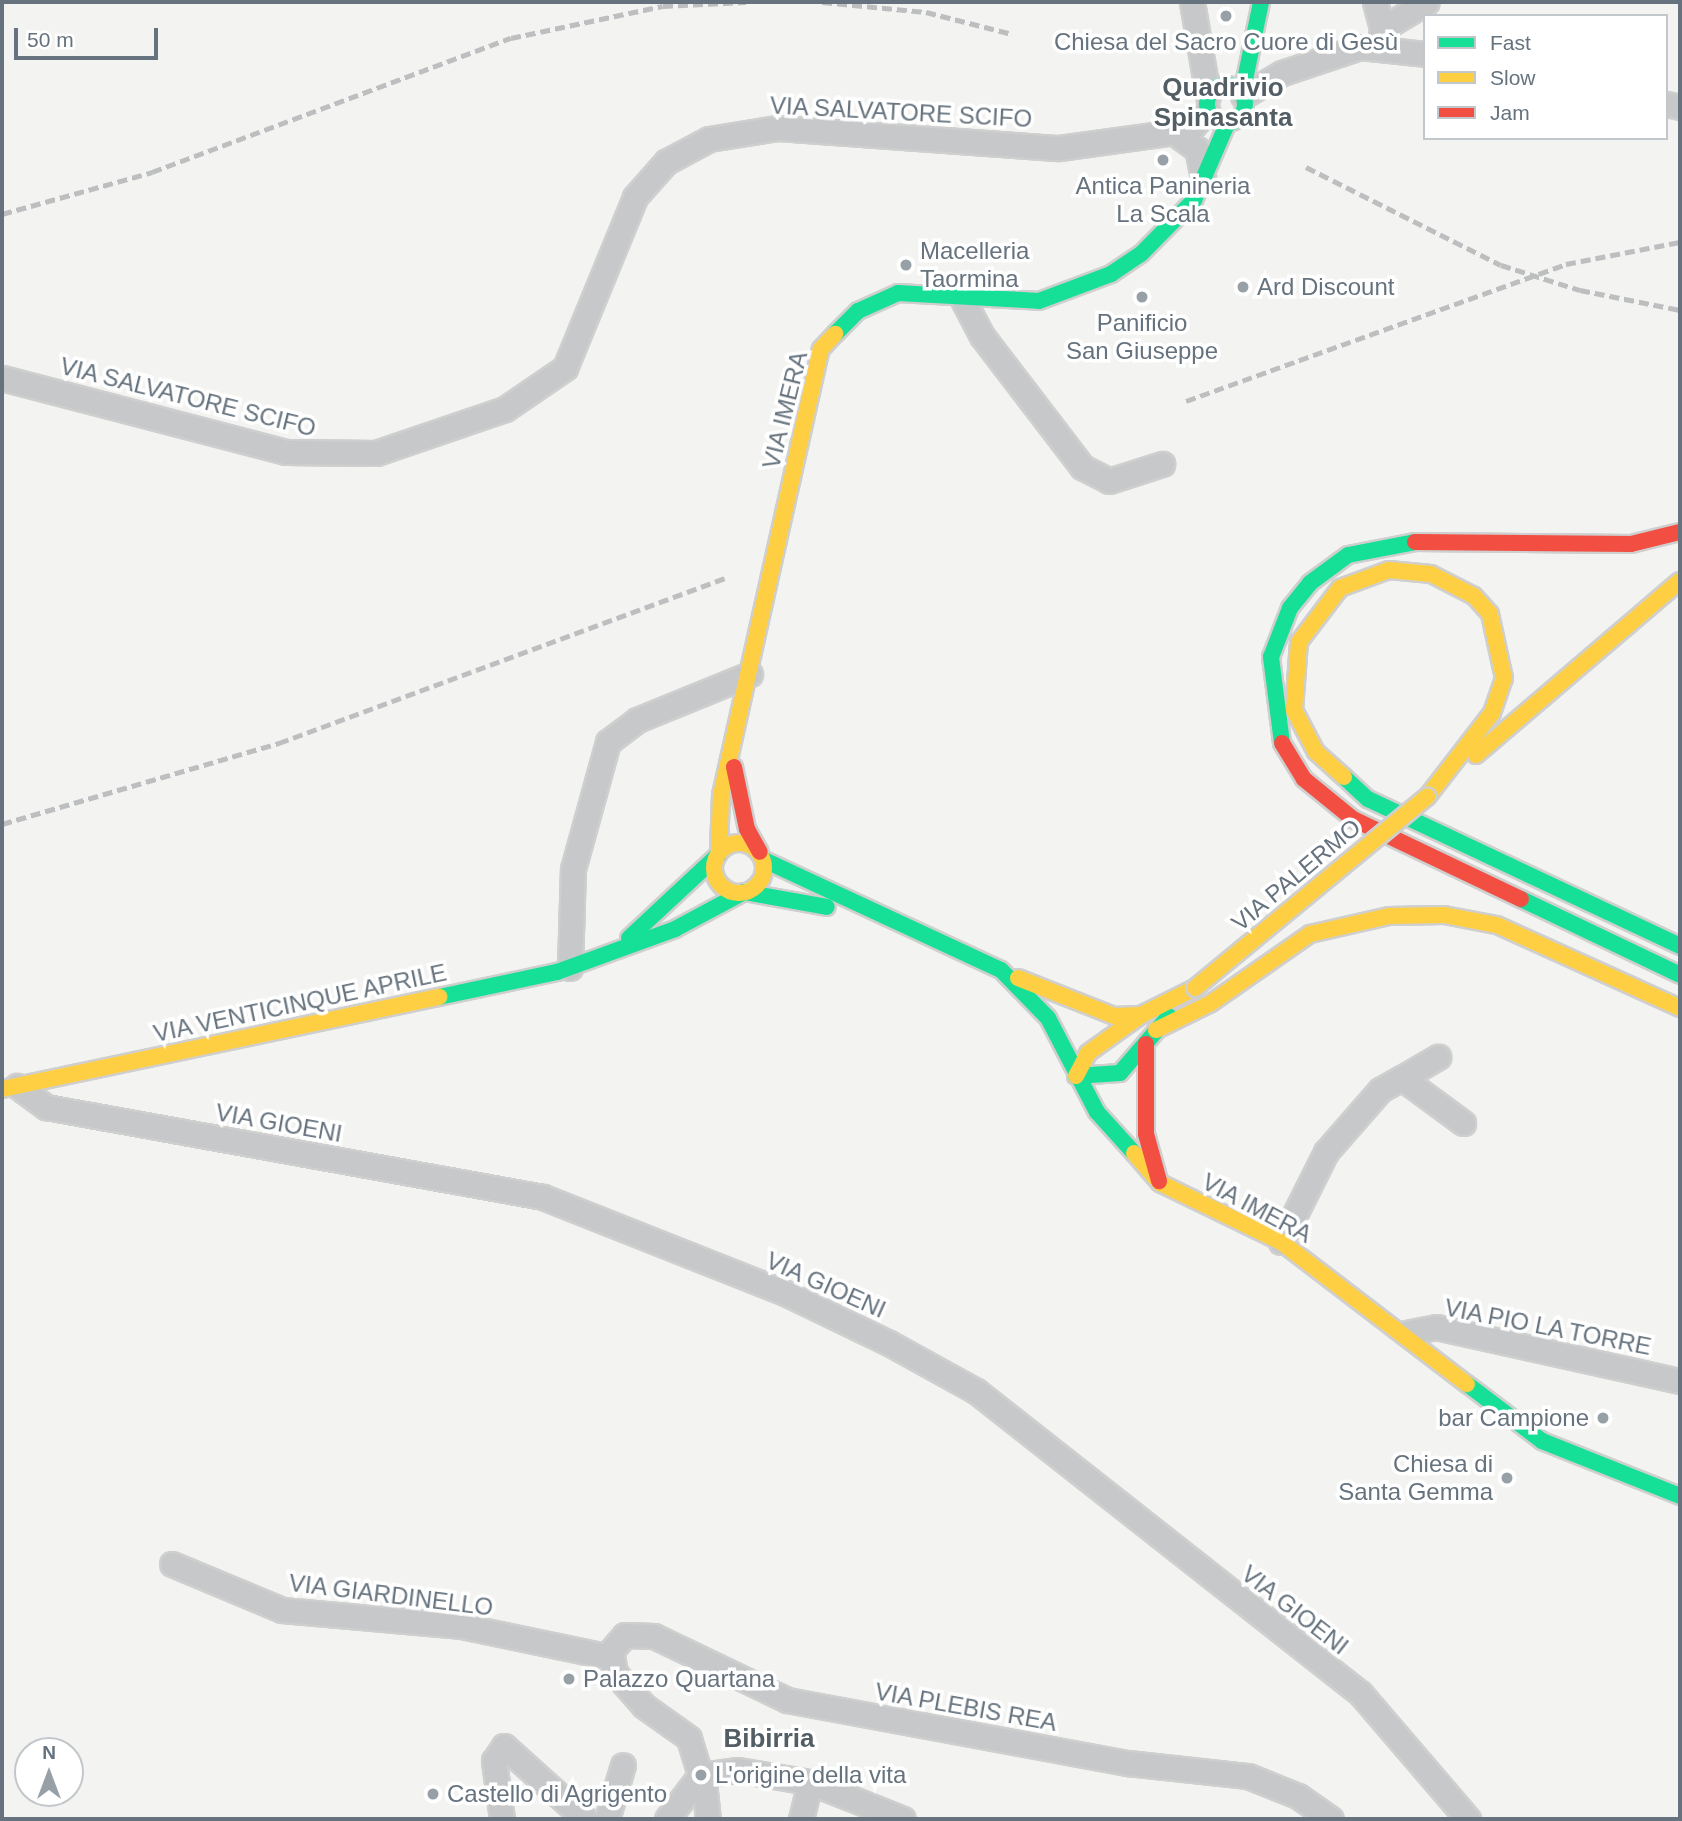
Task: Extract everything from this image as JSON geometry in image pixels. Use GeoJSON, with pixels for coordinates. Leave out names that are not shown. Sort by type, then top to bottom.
{"type":"FeatureCollection","features":[{"type":"Feature","properties":{"kind":"main road","name":"VIA IMERA"},"geometry":{"type":"LineString","coordinates":[[718,854],[721,795],[733,755],[821,349],[858,311],[884,297],[909,291],[1020,302],[1076,291],[1141,254],[1176,221],[1229,151],[1228,105],[1249,56],[1261,2]]}},
{"type":"Feature","properties":{"kind":"main road"},"geometry":{"type":"LineString","coordinates":[[1680,532],[1631,544],[1407,542],[1348,555],[1310,583],[1290,608],[1271,657],[1270,685],[1284,751],[1304,779],[1353,819],[1680,975]]}},
{"type":"Feature","properties":{"kind":"main road"},"geometry":{"type":"LineString","coordinates":[[1427,797],[1492,713],[1504,678],[1503,653],[1490,614],[1455,583],[1389,570],[1340,588],[1299,642],[1294,710],[1316,752],[1368,799],[1680,946]]}},
{"type":"Feature","properties":{"kind":"main road"},"geometry":{"type":"LineString","coordinates":[[1427,797],[1680,581]]}},
{"type":"Feature","properties":{"kind":"main road"},"geometry":{"type":"LineString","coordinates":[[733,755],[741,809],[762,856],[759,884],[743,893],[720,885],[714,869],[718,854],[740,842],[762,856]]}},
{"type":"Feature","properties":{"kind":"main road","name":"VIA PALERMO"},"geometry":{"type":"LineString","coordinates":[[1195,988],[1427,797]]}},
{"type":"Feature","properties":{"kind":"main road","name":"VIA VENTICINQUE APRILE"},"geometry":{"type":"LineString","coordinates":[[604,954],[641,930],[718,854]]}},
{"type":"Feature","properties":{"kind":"main road","name":"VIA IMERA"},"geometry":{"type":"LineString","coordinates":[[762,856],[903,926],[1001,970],[1048,1018],[1076,1076],[1129,1154],[1160,1183],[1281,1242],[1406,1333],[1542,1441],[1680,1496]]}},
{"type":"Feature","properties":{"kind":"main road","name":"VIA IMERA"},"geometry":{"type":"LineString","coordinates":[[743,893],[903,926]]}},
{"type":"Feature","properties":{"kind":"main road","name":"VIA VENTICINQUE APRILE"},"geometry":{"type":"LineString","coordinates":[[9,1087],[570,968],[675,929],[743,893]]}},
{"type":"Feature","properties":{"kind":"main road"},"geometry":{"type":"LineString","coordinates":[[1156,1030],[1211,1003],[1310,934],[1389,916],[1444,915],[1497,925],[1680,1008]]}},
{"type":"Feature","properties":{"kind":"main road"},"geometry":{"type":"LineString","coordinates":[[1001,970],[1114,1016],[1141,1015]]}},
{"type":"Feature","properties":{"kind":"main road"},"geometry":{"type":"LineString","coordinates":[[1195,988],[1120,1073],[1100,1080],[1076,1076],[1088,1053],[1141,1015],[1195,988]]}},
{"type":"Feature","properties":{"kind":"main road"},"geometry":{"type":"LineString","coordinates":[[1146,1044],[1146,1135],[1160,1183]]}},
{"type":"Feature","properties":{"kind":"street"},"geometry":{"type":"LineString","coordinates":[[1192,2],[1203,60],[1228,105],[1282,73],[1381,37],[1427,2]]}},
{"type":"Feature","properties":{"kind":"street"},"geometry":{"type":"LineString","coordinates":[[1375,2],[1381,37]]}},
{"type":"Feature","properties":{"kind":"street"},"geometry":{"type":"LineString","coordinates":[[1381,37],[1423,53]]}},
{"type":"Feature","properties":{"kind":"street","name":"VIA SALVATORE SCIFO"},"geometry":{"type":"LineString","coordinates":[[2,378],[286,452],[330,457],[419,442],[505,409],[553,379],[575,354],[625,216],[650,175],[709,139],[778,128],[1059,148],[1172,134],[1228,105]]}},
{"type":"Feature","properties":{"kind":"street"},"geometry":{"type":"LineString","coordinates":[[1172,134],[1196,149],[1204,182]]}},
{"type":"Feature","properties":{"kind":"street"},"geometry":{"type":"LineString","coordinates":[[961,296],[982,336],[1082,467],[1109,481],[1162,464]]}},
{"type":"Feature","properties":{"kind":"street"},"geometry":{"type":"LineString","coordinates":[[570,968],[573,869],[608,741],[636,720],[750,674]]}},
{"type":"Feature","properties":{"kind":"street"},"geometry":{"type":"LineString","coordinates":[[1281,1242],[1346,1124],[1402,1078],[1438,1057]]}},
{"type":"Feature","properties":{"kind":"street"},"geometry":{"type":"LineString","coordinates":[[1402,1078],[1463,1123]]}},
{"type":"Feature","properties":{"kind":"street","name":"VIA GIOENI"},"geometry":{"type":"LineString","coordinates":[[9,1087],[46,1107],[543,1197],[785,1293],[889,1343],[976,1391],[1360,1693],[1468,1819]]}},
{"type":"Feature","properties":{"kind":"street","name":"VIA PIO LA TORRE"},"geometry":{"type":"LineString","coordinates":[[1406,1333],[1436,1327],[1680,1381]]}},
{"type":"Feature","properties":{"kind":"street","name":"VIA GIARDINELLO"},"geometry":{"type":"LineString","coordinates":[[172,1564],[282,1610],[462,1626],[610,1657]]}},
{"type":"Feature","properties":{"kind":"street","name":"VIA PLEBIS REA"},"geometry":{"type":"LineString","coordinates":[[610,1657],[625,1634],[645,1633],[788,1700],[1128,1763],[1248,1776],[1298,1796],[1331,1819]]}},
{"type":"Feature","properties":{"kind":"street"},"geometry":{"type":"LineString","coordinates":[[610,1657],[631,1694],[678,1730],[694,1746],[709,1812]]}},
{"type":"Feature","properties":{"kind":"street"},"geometry":{"type":"LineString","coordinates":[[502,1819],[494,1760],[504,1746],[585,1819]]}},
{"type":"Feature","properties":{"kind":"street"},"geometry":{"type":"LineString","coordinates":[[607,1819],[623,1765]]}},
{"type":"Feature","properties":{"kind":"street"},"geometry":{"type":"LineString","coordinates":[[667,1819],[677,1798],[702,1776],[748,1772],[810,1782],[903,1819]]}},
{"type":"Feature","properties":{"kind":"street"},"geometry":{"type":"LineString","coordinates":[[801,1819],[810,1782]]}},
{"type":"Feature","properties":{"kind":"railway"},"geometry":{"type":"LineString","coordinates":[[2,214],[152,172],[511,38],[663,6],[746,2]]}},
{"type":"Feature","properties":{"kind":"railway"},"geometry":{"type":"LineString","coordinates":[[822,2],[926,12],[1012,34]]}},
{"type":"Feature","properties":{"kind":"railway"},"geometry":{"type":"LineString","coordinates":[[1306,167],[1501,265],[1580,290],[1680,310]]}},
{"type":"Feature","properties":{"kind":"railway"},"geometry":{"type":"LineString","coordinates":[[1186,401],[1566,264],[1680,242]]}},
{"type":"Feature","properties":{"kind":"railway"},"geometry":{"type":"LineString","coordinates":[[2,824],[279,743],[725,578]]}},
{"type":"Feature","properties":{"kind":"traffic: fast"},"geometry":{"type":"LineString","coordinates":[[1242,94],[1261,2]]}},
{"type":"Feature","properties":{"kind":"traffic: fast"},"geometry":{"type":"LineString","coordinates":[[1226,85],[1240,90],[1245,104],[1240,118],[1226,123],[1212,118],[1207,104],[1212,90],[1226,85]]}},
{"type":"Feature","properties":{"kind":"traffic: fast"},"geometry":{"type":"LineString","coordinates":[[835,334],[858,311],[898,293],[1039,301],[1111,274],[1141,254],[1194,200],[1227,124]]}},
{"type":"Feature","properties":{"kind":"traffic: fast"},"geometry":{"type":"LineString","coordinates":[[1282,743],[1271,657],[1290,608],[1310,583],[1348,555],[1415,542]]}},
{"type":"Feature","properties":{"kind":"traffic: fast"},"geometry":{"type":"LineString","coordinates":[[1344,777],[1368,799],[1680,946]]}},
{"type":"Feature","properties":{"kind":"traffic: fast"},"geometry":{"type":"LineString","coordinates":[[629,938],[718,855]]}},
{"type":"Feature","properties":{"kind":"traffic: fast"},"geometry":{"type":"LineString","coordinates":[[764,860],[1001,970],[1048,1018],[1097,1112],[1134,1153]]}},
{"type":"Feature","properties":{"kind":"traffic: fast"},"geometry":{"type":"LineString","coordinates":[[744,892],[827,907]]}},
{"type":"Feature","properties":{"kind":"traffic: fast"},"geometry":{"type":"LineString","coordinates":[[439,997],[557,972],[675,929],[742,893]]}},
{"type":"Feature","properties":{"kind":"traffic: fast"},"geometry":{"type":"LineString","coordinates":[[1521,899],[1680,975]]}},
{"type":"Feature","properties":{"kind":"traffic: fast"},"geometry":{"type":"LineString","coordinates":[[1076,1076],[1120,1073],[1169,1016]]}},
{"type":"Feature","properties":{"kind":"traffic: fast"},"geometry":{"type":"LineString","coordinates":[[1467,1384],[1542,1441],[1680,1496]]}},
{"type":"Feature","properties":{"kind":"traffic: slow"},"geometry":{"type":"LineString","coordinates":[[719,852],[721,795],[821,349],[835,334]]}},
{"type":"Feature","properties":{"kind":"traffic: slow"},"geometry":{"type":"LineString","coordinates":[[1344,777],[1316,752],[1294,710],[1299,642],[1340,588],[1389,570],[1431,574],[1474,596],[1490,614],[1504,678],[1492,713],[1427,797]]}},
{"type":"Feature","properties":{"kind":"traffic: slow"},"geometry":{"type":"LineString","coordinates":[[1476,755],[1680,581]]}},
{"type":"Feature","properties":{"kind":"traffic: slow"},"geometry":{"type":"LineString","coordinates":[[1195,988],[1427,797]]}},
{"type":"Feature","properties":{"kind":"traffic: slow"},"geometry":{"type":"LineString","coordinates":[[739,843],[757,850],[764,868],[757,886],[739,893],[721,886],[714,868],[721,850],[739,843]]}},
{"type":"Feature","properties":{"kind":"traffic: slow"},"geometry":{"type":"LineString","coordinates":[[1156,1030],[1211,1003],[1310,934],[1389,916],[1444,915],[1497,925],[1680,1008]]}},
{"type":"Feature","properties":{"kind":"traffic: slow"},"geometry":{"type":"LineString","coordinates":[[1018,978],[1114,1016],[1141,1015],[1195,988]]}},
{"type":"Feature","properties":{"kind":"traffic: slow"},"geometry":{"type":"LineString","coordinates":[[2,1089],[439,997]]}},
{"type":"Feature","properties":{"kind":"traffic: slow"},"geometry":{"type":"LineString","coordinates":[[1076,1076],[1088,1053],[1141,1015]]}},
{"type":"Feature","properties":{"kind":"traffic: slow"},"geometry":{"type":"LineString","coordinates":[[1134,1153],[1160,1183],[1281,1242],[1467,1384]]}},
{"type":"Feature","properties":{"kind":"traffic: jam"},"geometry":{"type":"LineString","coordinates":[[1415,542],[1631,544],[1680,532]]}},
{"type":"Feature","properties":{"kind":"traffic: jam"},"geometry":{"type":"LineString","coordinates":[[1282,743],[1304,779],[1353,819],[1521,899]]}},
{"type":"Feature","properties":{"kind":"traffic: jam"},"geometry":{"type":"LineString","coordinates":[[734,767],[747,829],[760,852]]}},
{"type":"Feature","properties":{"kind":"traffic: jam"},"geometry":{"type":"LineString","coordinates":[[1146,1044],[1146,1134],[1159,1181]]}},
{"type":"Feature","properties":{"kind":"place","name":"Chiesa del Sacro Cuore di Gesù"},"geometry":{"type":"Point","coordinates":[1226,16]}},
{"type":"Feature","properties":{"kind":"place","name":"Antica Panineria La Scala"},"geometry":{"type":"Point","coordinates":[1163,160]}},
{"type":"Feature","properties":{"kind":"place","name":"Macelleria Taormina"},"geometry":{"type":"Point","coordinates":[906,265]}},
{"type":"Feature","properties":{"kind":"place","name":"Ard Discount"},"geometry":{"type":"Point","coordinates":[1243,287]}},
{"type":"Feature","properties":{"kind":"place","name":"Panificio San Giuseppe"},"geometry":{"type":"Point","coordinates":[1142,297]}},
{"type":"Feature","properties":{"kind":"place","name":"bar Campione"},"geometry":{"type":"Point","coordinates":[1603,1418]}},
{"type":"Feature","properties":{"kind":"place","name":"Chiesa di Santa Gemma"},"geometry":{"type":"Point","coordinates":[1507,1478]}},
{"type":"Feature","properties":{"kind":"place","name":"Palazzo Quartana"},"geometry":{"type":"Point","coordinates":[569,1679]}},
{"type":"Feature","properties":{"kind":"place","name":"L'origine della vita"},"geometry":{"type":"Point","coordinates":[701,1775]}},
{"type":"Feature","properties":{"kind":"place","name":"Castello di Agrigento"},"geometry":{"type":"Point","coordinates":[433,1794]}},
{"type":"Feature","properties":{"kind":"district","name":"Quadrivio Spinasanta"},"geometry":{"type":"Point","coordinates":[1223,103]}},
{"type":"Feature","properties":{"kind":"district","name":"Bibirria"},"geometry":{"type":"Point","coordinates":[769,1739]}}]}
